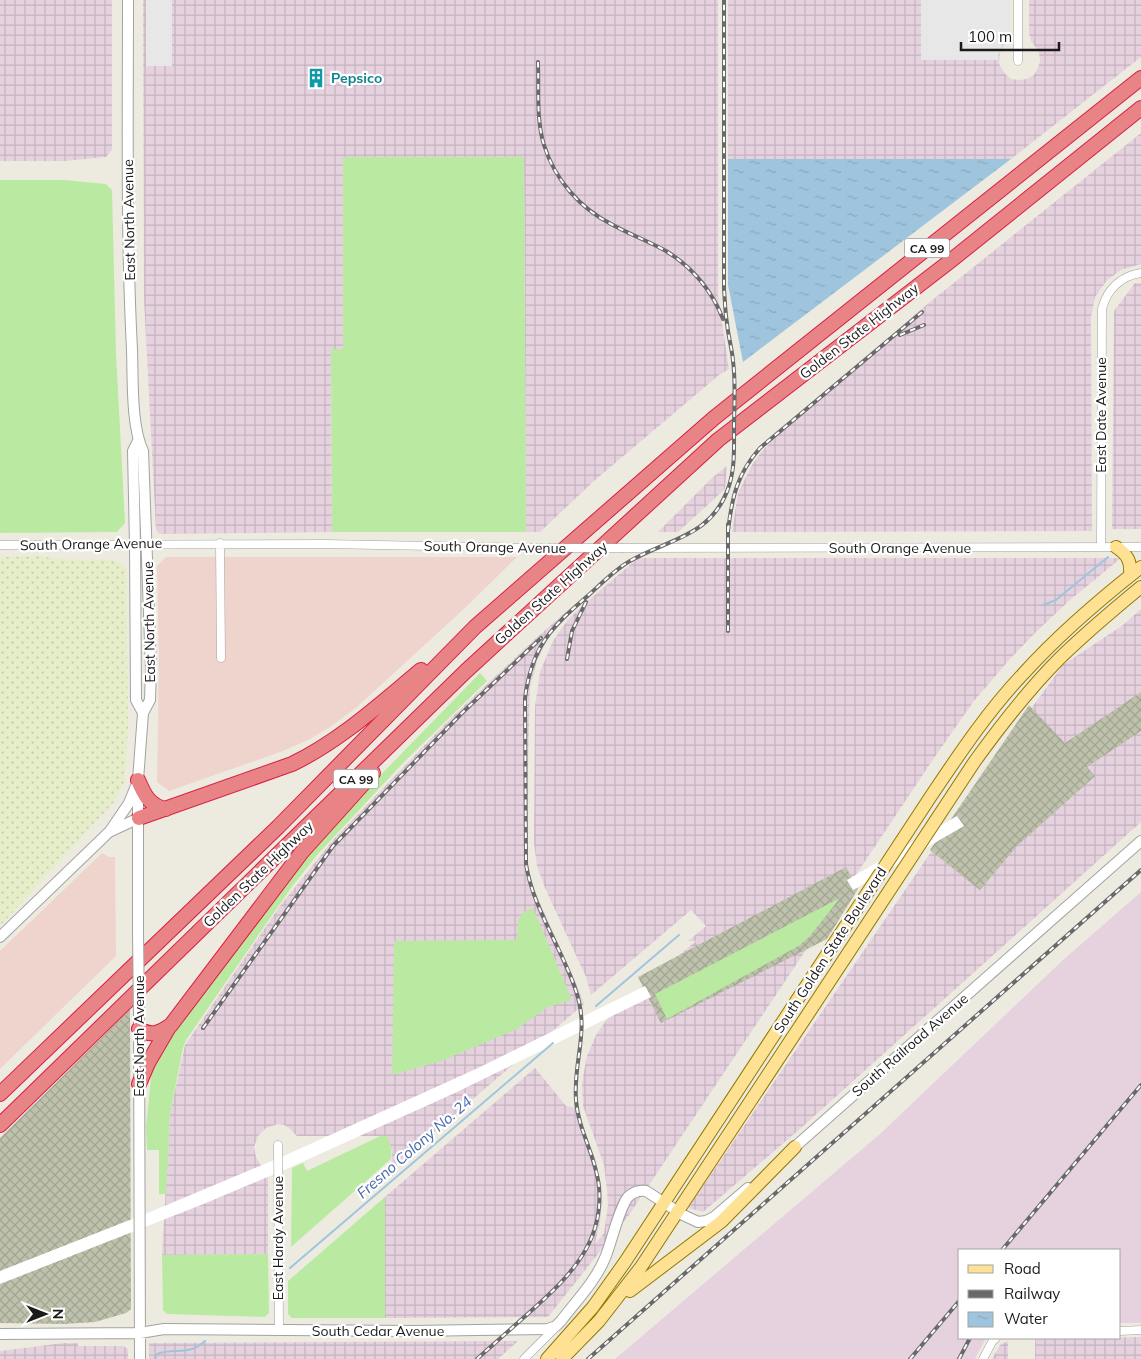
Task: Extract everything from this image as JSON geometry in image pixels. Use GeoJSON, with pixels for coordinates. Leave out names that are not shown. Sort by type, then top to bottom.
{"type":"FeatureCollection","features":[{"type":"Feature","properties":{"kind":"highway","name":"Golden State Highway"},"geometry":{"type":"LineString","coordinates":[[0,1094],[278,827],[475,628],[714,418],[1141,78]]}},
{"type":"Feature","properties":{"kind":"highway","name":"Golden State Highway"},"geometry":{"type":"LineString","coordinates":[[0,1125],[466,671],[718,440],[949,262],[1141,108]]}},
{"type":"Feature","properties":{"kind":"highway"},"geometry":{"type":"LineString","coordinates":[[139,818],[292,764],[323,748],[475,628]]}},
{"type":"Feature","properties":{"kind":"highway"},"geometry":{"type":"LineString","coordinates":[[139,1084],[148,1064],[171,1025],[302,852],[466,671]]}},
{"type":"Feature","properties":{"kind":"highway"},"geometry":{"type":"LineString","coordinates":[[138,780],[148,800],[158,807],[166,808]]}},
{"type":"Feature","properties":{"kind":"highway"},"geometry":{"type":"LineString","coordinates":[[139,1029],[145,1033],[154,1034],[171,1025]]}},
{"type":"Feature","properties":{"kind":"main road"},"geometry":{"type":"LineString","coordinates":[[1116,547],[1128,557],[1131,566],[1130,575]]}},
{"type":"Feature","properties":{"kind":"main road","name":"South Golden State Boulevard"},"geometry":{"type":"LineString","coordinates":[[562,1359],[614,1303],[641,1267],[671,1208],[932,796],[984,720],[1051,644],[1141,566]]}},
{"type":"Feature","properties":{"kind":"main road","name":"South Golden State Boulevard"},"geometry":{"type":"LineString","coordinates":[[547,1359],[578,1324],[671,1208],[996,732],[1028,692],[1060,658],[1105,616],[1141,587]]}},
{"type":"Feature","properties":{"kind":"main road"},"geometry":{"type":"LineString","coordinates":[[614,1303],[721,1222],[795,1147]]}},
{"type":"Feature","properties":{"kind":"street","name":"East North Avenue"},"geometry":{"type":"LineString","coordinates":[[128,0],[130,296],[138,440],[143,451],[148,544],[151,668],[150,700],[143,713],[138,780],[140,1359]]}},
{"type":"Feature","properties":{"kind":"street"},"geometry":{"type":"LineString","coordinates":[[1018,0],[1018,61]]}},
{"type":"Feature","properties":{"kind":"street","name":"East Date Avenue"},"geometry":{"type":"LineString","coordinates":[[1101,547],[1102,315],[1104,303],[1114,285],[1127,277],[1141,273]]}},
{"type":"Feature","properties":{"kind":"street","name":"East North Avenue"},"geometry":{"type":"LineString","coordinates":[[138,440],[132,451],[135,544],[136,700],[143,713]]}},
{"type":"Feature","properties":{"kind":"street"},"geometry":{"type":"LineString","coordinates":[[220,543],[221,658]]}},
{"type":"Feature","properties":{"kind":"street","name":"South Orange Avenue"},"geometry":{"type":"LineString","coordinates":[[0,545],[220,543],[531,548],[1141,547]]}},
{"type":"Feature","properties":{"kind":"street"},"geometry":{"type":"LineString","coordinates":[[0,937],[109,832],[129,803],[138,780]]}},
{"type":"Feature","properties":{"kind":"street"},"geometry":{"type":"LineString","coordinates":[[109,832],[139,818]]}},
{"type":"Feature","properties":{"kind":"street","name":"South Railroad Avenue"},"geometry":{"type":"LineString","coordinates":[[671,1208],[695,1222],[709,1220],[795,1147],[1141,841]]}},
{"type":"Feature","properties":{"kind":"street","name":"East Hardy Avenue"},"geometry":{"type":"LineString","coordinates":[[278,1145],[279,1331]]}},
{"type":"Feature","properties":{"kind":"street"},"geometry":{"type":"LineString","coordinates":[[524,1359],[556,1326],[582,1295],[602,1264],[628,1198],[635,1192],[642,1190],[671,1208]]}},
{"type":"Feature","properties":{"kind":"street","name":"South Cedar Avenue"},"geometry":{"type":"LineString","coordinates":[[0,1334],[140,1333],[164,1329],[279,1331],[542,1330],[556,1326]]}},
{"type":"Feature","properties":{"kind":"street"},"geometry":{"type":"LineString","coordinates":[[1121,1330],[1141,1330]]}},
{"type":"Feature","properties":{"kind":"street"},"geometry":{"type":"LineString","coordinates":[[983,1359],[995,1339]]}},
{"type":"Feature","properties":{"kind":"shaded area"},"geometry":{"type":"Polygon","coordinates":[[[0,0],[112,0],[112,150],[106,157],[65,161],[0,161],[0,0]]]}},
{"type":"Feature","properties":{"kind":"shaded area"},"geometry":{"type":"Polygon","coordinates":[[[143,0],[718,0],[718,296],[729,369],[719,375],[594,481],[540,532],[526,532],[524,158],[343,157],[343,349],[331,349],[332,532],[158,533],[156,529],[144,300],[143,0]]]}},
{"type":"Feature","properties":{"kind":"shaded area"},"geometry":{"type":"Polygon","coordinates":[[[146,0],[172,0],[172,66],[146,66],[146,0]]]}},
{"type":"Feature","properties":{"kind":"shaded area"},"geometry":{"type":"Polygon","coordinates":[[[728,0],[1010,0],[1009,36],[1000,52],[999,64],[1005,74],[1011,79],[1019,80],[1027,79],[1034,75],[1040,61],[1039,52],[1031,41],[1029,33],[1029,0],[1141,0],[1141,57],[1011,159],[728,159],[728,0]]]}},
{"type":"Feature","properties":{"kind":"shaded area"},"geometry":{"type":"Polygon","coordinates":[[[921,0],[1010,0],[1010,32],[999,51],[998,60],[921,60],[921,0]]]}},
{"type":"Feature","properties":{"kind":"shaded area"},"geometry":{"type":"Polygon","coordinates":[[[1141,133],[1141,264],[1121,270],[1107,280],[1095,297],[1091,317],[1092,531],[732,532],[738,493],[752,465],[762,451],[776,437],[920,310],[1141,133]]]}},
{"type":"Feature","properties":{"kind":"shaded area"},"geometry":{"type":"Polygon","coordinates":[[[1135,283],[1141,283],[1141,529],[1112,529],[1114,311],[1135,283]]]}},
{"type":"Feature","properties":{"kind":"shaded area"},"geometry":{"type":"Polygon","coordinates":[[[727,466],[725,489],[678,532],[658,532],[712,478],[727,466]]]}},
{"type":"Feature","properties":{"kind":"shaded area"},"geometry":{"type":"Polygon","coordinates":[[[39,556],[59,559],[112,560],[118,561],[126,568],[128,725],[125,780],[114,802],[0,926],[0,557],[39,556]]]}},
{"type":"Feature","properties":{"kind":"shaded area"},"geometry":{"type":"Polygon","coordinates":[[[166,557],[517,557],[466,607],[357,707],[333,725],[310,739],[283,751],[169,791],[157,782],[159,662],[157,566],[166,557]]]}},
{"type":"Feature","properties":{"kind":"shaded area"},"geometry":{"type":"Polygon","coordinates":[[[638,558],[1121,558],[1070,600],[1037,631],[974,701],[629,1215],[548,1317],[385,1318],[385,1197],[535,1068],[566,1106],[578,1108],[583,1129],[595,1158],[601,1184],[600,1222],[595,1244],[604,1233],[608,1205],[604,1165],[583,1106],[582,1082],[587,1056],[596,1035],[610,1015],[696,941],[688,941],[706,926],[691,910],[591,995],[586,977],[545,888],[537,866],[534,843],[535,707],[540,672],[553,641],[567,621],[582,606],[638,558]]]}},
{"type":"Feature","properties":{"kind":"shaded area"},"geometry":{"type":"Polygon","coordinates":[[[576,603],[556,625],[548,638],[537,661],[530,687],[526,845],[527,867],[535,892],[584,1004],[391,1169],[392,1152],[387,1136],[297,1136],[284,1125],[278,1124],[266,1128],[258,1136],[254,1147],[256,1157],[268,1178],[268,1254],[162,1255],[170,1114],[185,1045],[280,906],[333,840],[450,719],[576,603]]]}},
{"type":"Feature","properties":{"kind":"shaded area"},"geometry":{"type":"Polygon","coordinates":[[[1141,609],[1141,822],[801,1128],[703,1212],[688,1208],[1000,751],[1063,665],[1123,625],[1141,609]]]}},
{"type":"Feature","properties":{"kind":"shaded area"},"geometry":{"type":"Polygon","coordinates":[[[1141,692],[1141,731],[1087,767],[1095,776],[1017,846],[980,890],[930,850],[1029,705],[1065,743],[1141,692]]]}},
{"type":"Feature","properties":{"kind":"shaded area"},"geometry":{"type":"Polygon","coordinates":[[[102,853],[109,857],[115,857],[116,956],[0,1069],[0,951],[102,853]]]}},
{"type":"Feature","properties":{"kind":"shaded area"},"geometry":{"type":"Polygon","coordinates":[[[846,867],[858,889],[827,939],[661,1023],[638,977],[846,867]]]}},
{"type":"Feature","properties":{"kind":"shaded area"},"geometry":{"type":"Polygon","coordinates":[[[1141,892],[1141,1323],[1121,1323],[1121,1249],[958,1249],[958,1339],[985,1339],[975,1359],[615,1359],[880,1134],[1063,960],[1141,892]]]}},
{"type":"Feature","properties":{"kind":"shaded area"},"geometry":{"type":"Polygon","coordinates":[[[130,1010],[131,1309],[126,1313],[95,1322],[64,1324],[0,1323],[0,1138],[130,1010]]]}},
{"type":"Feature","properties":{"kind":"shaded area"},"geometry":{"type":"Polygon","coordinates":[[[1121,1337],[1141,1337],[1141,1359],[1035,1359],[1035,1339],[1121,1339],[1121,1337]]]}},
{"type":"Feature","properties":{"kind":"shaded area"},"geometry":{"type":"Polygon","coordinates":[[[518,1341],[498,1359],[149,1359],[149,1343],[518,1341]]]}},
{"type":"Feature","properties":{"kind":"shaded area"},"geometry":{"type":"Polygon","coordinates":[[[1008,1341],[1008,1359],[992,1359],[1000,1345],[1008,1341]]]}},
{"type":"Feature","properties":{"kind":"shaded area"},"geometry":{"type":"Polygon","coordinates":[[[78,1343],[78,1346],[123,1346],[128,1349],[128,1359],[0,1359],[0,1351],[78,1343]]]}},
{"type":"Feature","properties":{"kind":"green space"},"geometry":{"type":"Polygon","coordinates":[[[343,157],[524,157],[526,532],[332,532],[331,349],[343,349],[343,157]]]}},
{"type":"Feature","properties":{"kind":"green space"},"geometry":{"type":"Polygon","coordinates":[[[0,180],[65,180],[106,184],[112,190],[116,353],[125,523],[117,532],[0,533],[0,180]]]}},
{"type":"Feature","properties":{"kind":"green space"},"geometry":{"type":"Polygon","coordinates":[[[480,673],[487,681],[404,762],[317,855],[291,888],[186,1040],[170,1114],[166,1194],[159,1194],[159,1150],[147,1150],[146,1127],[152,1068],[169,1039],[283,883],[367,789],[480,673]]]}},
{"type":"Feature","properties":{"kind":"green space"},"geometry":{"type":"Polygon","coordinates":[[[840,898],[810,936],[800,945],[667,1019],[655,994],[840,898]]]}},
{"type":"Feature","properties":{"kind":"green space"},"geometry":{"type":"Polygon","coordinates":[[[533,908],[572,1000],[548,1007],[517,1029],[441,1061],[392,1075],[394,941],[517,940],[520,917],[527,910],[533,908]]]}},
{"type":"Feature","properties":{"kind":"green space"},"geometry":{"type":"Polygon","coordinates":[[[380,1136],[387,1136],[388,1138],[391,1147],[391,1159],[291,1247],[292,1168],[303,1163],[307,1171],[380,1136]]]}},
{"type":"Feature","properties":{"kind":"green space"},"geometry":{"type":"Polygon","coordinates":[[[385,1197],[385,1318],[292,1318],[288,1314],[288,1281],[385,1197]]]}},
{"type":"Feature","properties":{"kind":"green space"},"geometry":{"type":"Polygon","coordinates":[[[268,1254],[269,1313],[265,1317],[167,1314],[163,1310],[162,1255],[268,1254]]]}},
{"type":"Feature","properties":{"kind":"water"},"geometry":{"type":"Polygon","coordinates":[[[728,159],[1011,159],[743,362],[728,285],[728,159]]]}},
{"type":"Feature","properties":{"kind":"pier"},"geometry":{"type":"Polygon","coordinates":[[[957,816],[964,826],[853,890],[847,880],[957,816]]]}},
{"type":"Feature","properties":{"kind":"pier"},"geometry":{"type":"Polygon","coordinates":[[[645,986],[651,997],[457,1092],[206,1203],[0,1284],[0,1271],[150,1212],[286,1155],[478,1068],[645,986]]]}},
{"type":"Feature","properties":{"kind":"waterway","name":"Fresno Colony No. 24"},"geometry":{"type":"LineString","coordinates":[[1043,605],[1056,600],[1108,557]]}},
{"type":"Feature","properties":{"kind":"waterway","name":"Fresno Colony No. 24"},"geometry":{"type":"LineString","coordinates":[[596,1006],[679,935]]}},
{"type":"Feature","properties":{"kind":"waterway","name":"Fresno Colony No. 24"},"geometry":{"type":"LineString","coordinates":[[290,1268],[553,1043]]}},
{"type":"Feature","properties":{"kind":"waterway","name":"Fresno Colony No. 24"},"geometry":{"type":"LineString","coordinates":[[155,1359],[157,1354],[193,1349],[205,1341]]}},
{"type":"Feature","properties":{"kind":"railway"},"geometry":{"type":"LineString","coordinates":[[477,1359],[571,1272],[590,1242],[596,1225],[599,1207],[599,1187],[577,1111],[576,1100],[581,1033],[580,1006],[570,975],[541,913],[526,864],[525,698],[528,679],[539,650],[546,638],[566,615],[625,564],[701,526],[722,503],[729,486],[734,458],[735,386],[724,289],[724,0]]}},
{"type":"Feature","properties":{"kind":"railway"},"geometry":{"type":"LineString","coordinates":[[538,62],[541,135],[549,158],[562,181],[570,192],[589,210],[618,228],[666,251],[684,264],[707,289],[723,319]]}},
{"type":"Feature","properties":{"kind":"railway"},"geometry":{"type":"LineString","coordinates":[[728,531],[731,507],[737,486],[746,467],[760,448],[922,312]]}},
{"type":"Feature","properties":{"kind":"railway"},"geometry":{"type":"LineString","coordinates":[[900,335],[924,325]]}},
{"type":"Feature","properties":{"kind":"railway"},"geometry":{"type":"LineString","coordinates":[[728,524],[728,631]]}},
{"type":"Feature","properties":{"kind":"railway"},"geometry":{"type":"LineString","coordinates":[[567,659],[572,631],[586,602]]}},
{"type":"Feature","properties":{"kind":"railway"},"geometry":{"type":"LineString","coordinates":[[203,1028],[333,846],[462,713],[541,638]]}},
{"type":"Feature","properties":{"kind":"railway"},"geometry":{"type":"LineString","coordinates":[[588,1359],[1141,870]]}},
{"type":"Feature","properties":{"kind":"railway"},"geometry":{"type":"LineString","coordinates":[[1003,1249],[1141,1085]]}},
{"type":"Feature","properties":{"kind":"railway"},"geometry":{"type":"LineString","coordinates":[[910,1359],[958,1302]]}},
{"type":"Feature","properties":{"kind":"railway"},"geometry":{"type":"LineString","coordinates":[[959,1359],[969,1339]]}},
{"type":"Feature","properties":{"kind":"place","name":"Pepsico"},"geometry":{"type":"Point","coordinates":[316,78]}}]}
